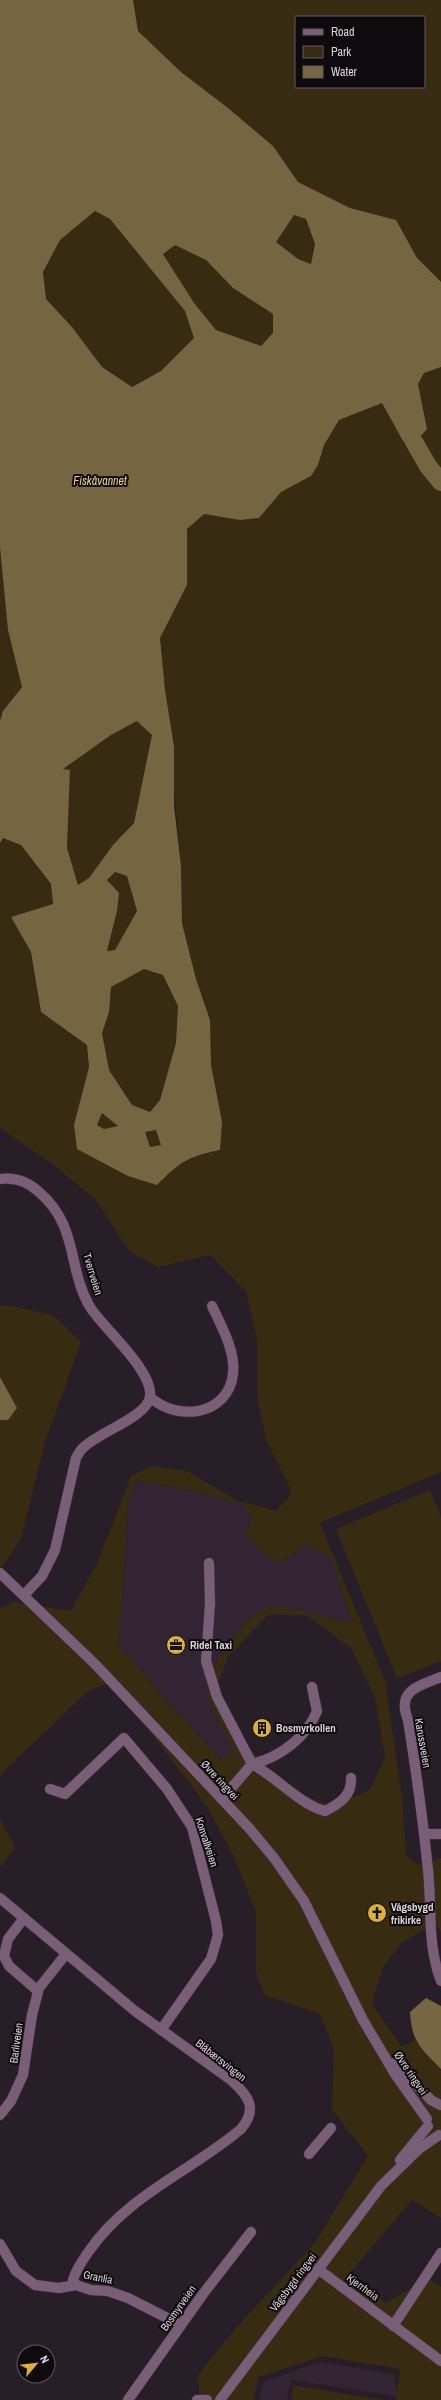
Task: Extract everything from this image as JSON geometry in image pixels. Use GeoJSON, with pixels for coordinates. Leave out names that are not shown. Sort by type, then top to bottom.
{"type":"FeatureCollection","features":[{"type":"Feature","properties":{"kind":"street","name":"Tverrveien"},"geometry":{"type":"LineString","coordinates":[[0,1179],[8,1178],[32,1186],[57,1214],[70,1238],[83,1293],[90,1306],[138,1366],[149,1388],[150,1397]]}},
{"type":"Feature","properties":{"kind":"street"},"geometry":{"type":"LineString","coordinates":[[24,1595],[42,1576],[55,1550],[76,1458],[83,1448],[132,1417],[146,1405],[150,1397],[163,1407],[184,1413],[205,1410],[220,1400],[227,1392],[234,1373],[233,1365],[220,1324],[212,1306]]}},
{"type":"Feature","properties":{"kind":"street"},"geometry":{"type":"LineString","coordinates":[[209,1563],[207,1665],[217,1697],[252,1764],[265,1770],[313,1806],[325,1811],[345,1798],[349,1792],[351,1778]]}},
{"type":"Feature","properties":{"kind":"street","name":"Øvre ringvei"},"geometry":{"type":"LineString","coordinates":[[0,1573],[95,1664],[222,1799],[274,1858],[298,1892],[357,2008],[395,2074],[428,2123],[440,2135]]}},
{"type":"Feature","properties":{"kind":"street","name":"Karussveien"},"geometry":{"type":"LineString","coordinates":[[441,1677],[410,1691],[404,1700],[425,1834],[432,1945],[441,1981]]}},
{"type":"Feature","properties":{"kind":"street"},"geometry":{"type":"LineString","coordinates":[[222,1799],[252,1764],[264,1761],[282,1750],[307,1730],[317,1711],[312,1687]]}},
{"type":"Feature","properties":{"kind":"street","name":"Konvallveien"},"geometry":{"type":"LineString","coordinates":[[50,1789],[65,1794],[124,1738],[164,1784],[192,1827],[216,1921],[216,1947],[206,1970],[161,2030]]}},
{"type":"Feature","properties":{"kind":"street"},"geometry":{"type":"LineString","coordinates":[[425,1834],[441,1834]]}},
{"type":"Feature","properties":{"kind":"street","name":"Blåbærsvingen"},"geometry":{"type":"LineString","coordinates":[[0,1898],[124,2003],[240,2088],[250,2103],[251,2111],[248,2121],[232,2138],[138,2200],[117,2217],[79,2266],[73,2280],[76,2285]]}},
{"type":"Feature","properties":{"kind":"street"},"geometry":{"type":"LineString","coordinates":[[24,1918],[8,1939],[4,1953],[9,1966],[38,1991]]}},
{"type":"Feature","properties":{"kind":"street","name":"Barliveien"},"geometry":{"type":"LineString","coordinates":[[0,2115],[11,2101],[23,2075],[38,1991],[66,1954]]}},
{"type":"Feature","properties":{"kind":"street","name":"Øvre ringvei"},"geometry":{"type":"LineString","coordinates":[[376,2040],[404,2074],[431,2100],[441,2105]]}},
{"type":"Feature","properties":{"kind":"street","name":"Vågsbygd ringvei"},"geometry":{"type":"LineString","coordinates":[[386,2180],[390,2171],[428,2123],[432,2108],[441,2105]]}},
{"type":"Feature","properties":{"kind":"street"},"geometry":{"type":"LineString","coordinates":[[309,2154],[331,2128]]}},
{"type":"Feature","properties":{"kind":"street","name":"Vågsbygd ringvei"},"geometry":{"type":"LineString","coordinates":[[220,2400],[386,2180],[419,2149],[440,2135]]}},
{"type":"Feature","properties":{"kind":"street","name":"Bosmyrveien"},"geometry":{"type":"LineString","coordinates":[[128,2400],[181,2325],[251,2232]]}},
{"type":"Feature","properties":{"kind":"street","name":"Granlia"},"geometry":{"type":"LineString","coordinates":[[0,2244],[11,2265],[34,2285],[59,2288],[76,2285],[117,2294],[181,2325]]}},
{"type":"Feature","properties":{"kind":"street"},"geometry":{"type":"LineString","coordinates":[[393,2326],[441,2253]]}},
{"type":"Feature","properties":{"kind":"street","name":"Kjerrheia"},"geometry":{"type":"LineString","coordinates":[[318,2269],[441,2361]]}},
{"type":"Feature","properties":{"kind":"street"},"geometry":{"type":"LineString","coordinates":[[197,2400],[208,2400]]}},
{"type":"Feature","properties":{"kind":"shaded area"},"geometry":{"type":"Polygon","coordinates":[[[135,1480],[199,1492],[244,1506],[252,1520],[306,1544],[331,1558],[352,1623],[270,1607],[231,1640],[213,1670],[207,1694],[234,1752],[220,1760],[119,1646],[128,1505],[135,1480]]]}},
{"type":"Feature","properties":{"kind":"shaded area"},"geometry":{"type":"Polygon","coordinates":[[[319,2362],[395,2374],[397,2396],[291,2380],[287,2400],[259,2400],[263,2382],[319,2362]]]}},
{"type":"Feature","properties":{"kind":"green space"},"geometry":{"type":"Polygon","coordinates":[[[133,0],[441,0],[441,282],[417,258],[396,220],[350,208],[298,182],[273,146],[228,108],[181,72],[138,31],[133,0]]]}},
{"type":"Feature","properties":{"kind":"green space"},"geometry":{"type":"Polygon","coordinates":[[[95,211],[110,219],[185,311],[195,339],[161,371],[132,387],[102,367],[72,327],[46,299],[43,272],[60,240],[95,211]]]}},
{"type":"Feature","properties":{"kind":"green space"},"geometry":{"type":"Polygon","coordinates":[[[294,215],[306,219],[315,244],[311,264],[298,259],[276,242],[294,215]]]}},
{"type":"Feature","properties":{"kind":"green space"},"geometry":{"type":"Polygon","coordinates":[[[175,245],[206,260],[233,288],[273,314],[273,333],[261,347],[216,330],[194,303],[163,253],[175,245]]]}},
{"type":"Feature","properties":{"kind":"green space"},"geometry":{"type":"Polygon","coordinates":[[[441,367],[441,1472],[320,1523],[385,1681],[402,1798],[406,1855],[418,1865],[441,1858],[441,1933],[436,1922],[401,1943],[382,1969],[372,2004],[402,2047],[415,2040],[441,2069],[441,2218],[412,2200],[349,2274],[386,2303],[428,2278],[441,2287],[441,2400],[396,2400],[400,2369],[322,2356],[259,2377],[253,2400],[200,2400],[198,2375],[235,2329],[314,2244],[368,2156],[332,2109],[334,2050],[320,2014],[264,1995],[256,1972],[256,1912],[234,1857],[207,1806],[112,1682],[88,1691],[4,1771],[0,1778],[0,1609],[13,1602],[71,1611],[98,1561],[131,1476],[150,1466],[187,1471],[238,1501],[277,1511],[292,1492],[266,1440],[257,1395],[257,1339],[246,1292],[211,1255],[158,1267],[129,1251],[96,1200],[51,1163],[0,1128],[0,843],[3,838],[21,845],[51,885],[53,904],[11,917],[31,952],[41,1012],[87,1045],[89,1067],[74,1125],[157,1185],[172,1170],[185,1161],[200,1155],[220,1150],[222,1122],[211,1065],[210,1020],[196,979],[182,923],[181,866],[160,638],[187,585],[187,529],[204,514],[240,520],[259,518],[281,492],[311,476],[318,465],[324,445],[339,420],[382,403],[403,440],[427,429],[418,384],[424,373],[441,367]],[[136,1480],[128,1505],[119,1646],[220,1760],[234,1752],[214,1713],[207,1694],[213,1670],[220,1656],[239,1629],[261,1610],[271,1607],[279,1607],[352,1623],[331,1558],[306,1544],[278,1564],[245,1536],[252,1520],[244,1506],[199,1492],[136,1480]],[[268,1615],[228,1657],[215,1692],[247,1746],[291,1790],[331,1806],[370,1790],[385,1756],[375,1698],[351,1648],[306,1615],[268,1615]]]}},
{"type":"Feature","properties":{"kind":"green space"},"geometry":{"type":"Polygon","coordinates":[[[0,548],[8,630],[22,687],[3,711],[0,721],[0,548]]]}},
{"type":"Feature","properties":{"kind":"green space"},"geometry":{"type":"Polygon","coordinates":[[[137,721],[152,735],[134,823],[113,845],[89,878],[78,885],[67,848],[70,770],[63,769],[111,735],[137,721]]]}},
{"type":"Feature","properties":{"kind":"green space"},"geometry":{"type":"Polygon","coordinates":[[[114,872],[127,875],[137,911],[115,950],[107,951],[117,911],[119,893],[107,880],[114,872]]]}},
{"type":"Feature","properties":{"kind":"green space"},"geometry":{"type":"Polygon","coordinates":[[[144,969],[163,975],[178,1006],[176,1043],[160,1100],[150,1112],[132,1105],[109,1070],[102,1033],[109,1012],[111,987],[144,969]]]}},
{"type":"Feature","properties":{"kind":"green space"},"geometry":{"type":"Polygon","coordinates":[[[102,1113],[118,1126],[104,1129],[97,1125],[102,1113]]]}},
{"type":"Feature","properties":{"kind":"green space"},"geometry":{"type":"Polygon","coordinates":[[[156,1130],[161,1145],[150,1147],[145,1132],[156,1130]]]}},
{"type":"Feature","properties":{"kind":"green space"},"geometry":{"type":"Polygon","coordinates":[[[8,1305],[53,1315],[81,1342],[45,1442],[21,1539],[0,1570],[0,1420],[8,1420],[17,1408],[0,1377],[0,1306],[8,1305]]]}},
{"type":"Feature","properties":{"kind":"green space"},"geometry":{"type":"Polygon","coordinates":[[[430,1490],[441,1517],[441,1661],[397,1679],[336,1529],[430,1490]]]}},
{"type":"Feature","properties":{"kind":"green space"},"geometry":{"type":"Polygon","coordinates":[[[0,1819],[15,1847],[0,1867],[0,1819]]]}},
{"type":"Feature","properties":{"kind":"green space"},"geometry":{"type":"Polygon","coordinates":[[[293,2385],[382,2400],[291,2400],[293,2385]]]}},
{"type":"Feature","properties":{"kind":"water","name":"Fiskåvannet"},"geometry":{"type":"Polygon","coordinates":[[[0,0],[133,0],[138,31],[181,72],[228,108],[273,146],[298,182],[350,208],[396,220],[417,258],[441,282],[441,367],[424,373],[418,384],[427,429],[418,439],[403,441],[382,403],[339,420],[324,445],[318,465],[311,476],[281,492],[259,518],[240,520],[204,514],[187,529],[187,585],[160,638],[165,690],[174,747],[174,806],[181,866],[182,923],[196,979],[210,1020],[211,1065],[222,1122],[220,1150],[200,1155],[185,1161],[172,1170],[157,1185],[128,1176],[77,1149],[74,1125],[89,1067],[87,1045],[41,1012],[31,952],[11,917],[53,904],[51,884],[21,845],[3,838],[0,843],[0,721],[3,711],[22,687],[8,630],[0,548],[0,0]],[[95,211],[60,240],[43,272],[46,299],[72,327],[102,367],[132,387],[161,371],[194,338],[185,311],[110,219],[95,211]],[[294,215],[276,242],[298,259],[311,264],[315,244],[306,219],[294,215]],[[175,245],[163,254],[194,303],[216,330],[261,346],[273,333],[273,314],[233,288],[206,260],[175,245]],[[137,721],[111,735],[63,769],[70,770],[67,848],[78,885],[89,878],[113,845],[134,823],[152,735],[137,721]],[[115,872],[107,880],[119,893],[117,911],[107,951],[115,950],[137,911],[127,876],[115,872]],[[144,969],[111,987],[109,1012],[102,1033],[109,1070],[132,1105],[150,1112],[160,1100],[176,1043],[178,1006],[163,975],[144,969]],[[102,1113],[97,1125],[104,1129],[118,1126],[102,1113]],[[156,1130],[145,1132],[150,1147],[161,1145],[156,1130]]]}},
{"type":"Feature","properties":{"kind":"water"},"geometry":{"type":"Polygon","coordinates":[[[0,1377],[17,1408],[8,1420],[0,1420],[0,1377]]]}},
{"type":"Feature","properties":{"kind":"water"},"geometry":{"type":"Polygon","coordinates":[[[426,1998],[441,2006],[441,2069],[418,2044],[411,2022],[410,2012],[426,1998]]]}},
{"type":"Feature","properties":{"kind":"waterway"},"geometry":{"type":"LineString","coordinates":[[413,440],[428,466],[441,482]]}},
{"type":"Feature","properties":{"kind":"place","name":"Ridel Taxi"},"geometry":{"type":"Point","coordinates":[176,1645]}},
{"type":"Feature","properties":{"kind":"place","name":"Bosmyrkollen"},"geometry":{"type":"Point","coordinates":[262,1728]}},
{"type":"Feature","properties":{"kind":"place","name":"Vågsbygd frikirke"},"geometry":{"type":"Point","coordinates":[377,1913]}}]}
